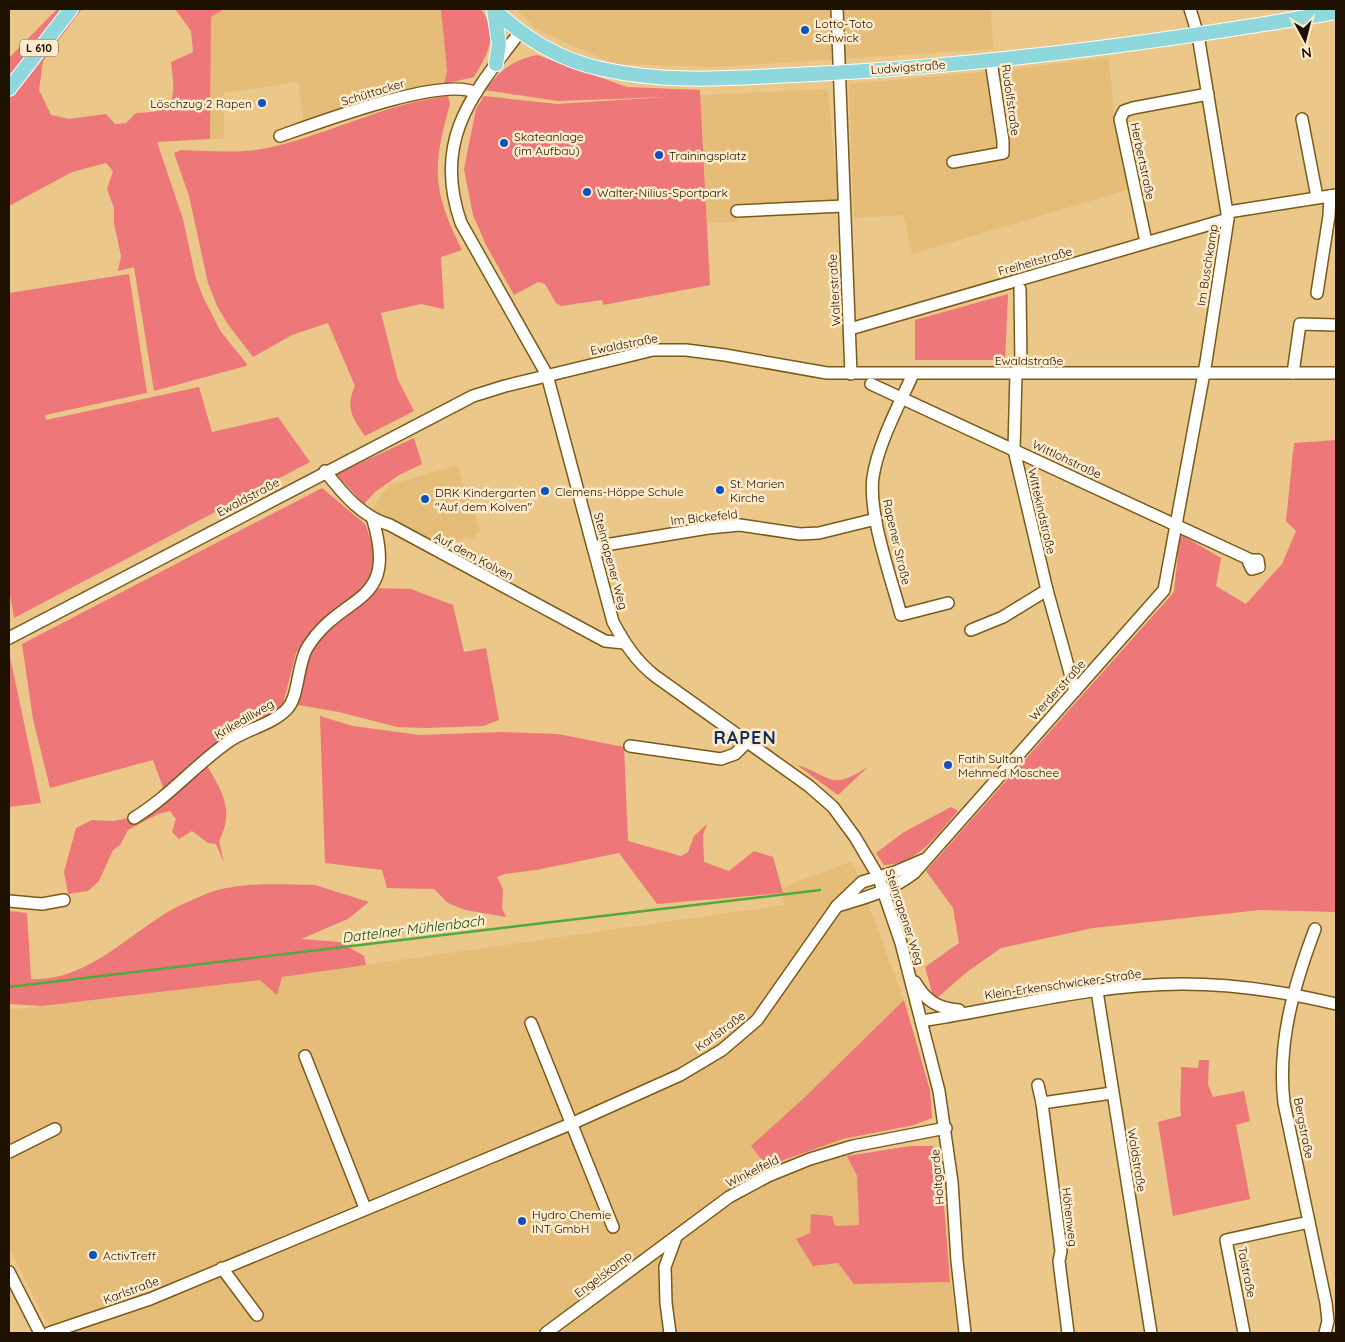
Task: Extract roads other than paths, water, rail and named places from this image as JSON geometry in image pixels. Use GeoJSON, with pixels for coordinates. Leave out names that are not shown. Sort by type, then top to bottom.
{"type":"FeatureCollection","features":[{"type":"Feature","properties":{"kind":"main road","name":"L 610"},"geometry":{"type":"LineString","coordinates":[[9,89],[71,9]]}},
{"type":"Feature","properties":{"kind":"main road","name":"Ludwigstraße"},"geometry":{"type":"LineString","coordinates":[[494,9],[520,32],[563,56],[600,69],[636,75],[681,79],[840,73],[991,61],[1198,35],[1336,12]]}},
{"type":"Feature","properties":{"kind":"main road"},"geometry":{"type":"LineString","coordinates":[[494,9],[499,44],[496,64]]}},
{"type":"Feature","properties":{"kind":"street","name":"Walterstraße"},"geometry":{"type":"LineString","coordinates":[[837,9],[851,374]]}},
{"type":"Feature","properties":{"kind":"street","name":"Im Buschkamp"},"geometry":{"type":"LineString","coordinates":[[1177,525],[1228,216],[1198,35],[1190,9]]}},
{"type":"Feature","properties":{"kind":"street","name":"Steinrapener Weg"},"geometry":{"type":"LineString","coordinates":[[520,32],[476,92],[458,128],[452,150],[452,189],[461,223],[547,375],[614,622],[624,643],[640,664],[746,743],[810,786],[833,808],[855,836],[878,876],[884,892],[920,1017]]}},
{"type":"Feature","properties":{"kind":"street","name":"Rudolfstraße"},"geometry":{"type":"LineString","coordinates":[[953,162],[1003,154],[1003,140],[991,61]]}},
{"type":"Feature","properties":{"kind":"street","name":"Schüttacker"},"geometry":{"type":"LineString","coordinates":[[280,136],[406,95],[458,87],[468,88],[476,92]]}},
{"type":"Feature","properties":{"kind":"street","name":"Herbertstraße"},"geometry":{"type":"LineString","coordinates":[[1146,242],[1120,119],[1124,111],[1133,108],[1208,94]]}},
{"type":"Feature","properties":{"kind":"street"},"geometry":{"type":"LineString","coordinates":[[1302,119],[1317,197]]}},
{"type":"Feature","properties":{"kind":"street"},"geometry":{"type":"LineString","coordinates":[[1317,293],[1333,195]]}},
{"type":"Feature","properties":{"kind":"street","name":"Freiheitstraße"},"geometry":{"type":"LineString","coordinates":[[850,329],[1228,216],[1333,195]]}},
{"type":"Feature","properties":{"kind":"street"},"geometry":{"type":"LineString","coordinates":[[737,211],[844,206]]}},
{"type":"Feature","properties":{"kind":"street","name":"Wittekindstraße"},"geometry":{"type":"LineString","coordinates":[[1020,289],[1021,366],[1016,374],[1014,450],[1047,590],[1075,690]]}},
{"type":"Feature","properties":{"kind":"street"},"geometry":{"type":"LineString","coordinates":[[1293,373],[1301,320],[1336,325]]}},
{"type":"Feature","properties":{"kind":"street","name":"Ewaldstraße"},"geometry":{"type":"LineString","coordinates":[[9,638],[325,471],[473,396],[547,375],[653,350],[686,350],[827,373],[851,374],[1336,374]]}},
{"type":"Feature","properties":{"kind":"street","name":"Rapener Straße"},"geometry":{"type":"LineString","coordinates":[[913,374],[881,448],[873,477],[872,501],[901,615],[948,603]]}},
{"type":"Feature","properties":{"kind":"street","name":"Wittlohstraße"},"geometry":{"type":"LineString","coordinates":[[871,384],[1251,560]]}},
{"type":"Feature","properties":{"kind":"street","name":"Auf dem Kolven"},"geometry":{"type":"LineString","coordinates":[[325,471],[341,491],[372,520],[390,525],[425,546],[605,641],[624,643]]}},
{"type":"Feature","properties":{"kind":"street","name":"Im Bickefeld"},"geometry":{"type":"LineString","coordinates":[[593,547],[708,528],[740,525],[800,534],[820,533],[876,519]]}},
{"type":"Feature","properties":{"kind":"street","name":"Krikedillweg"},"geometry":{"type":"LineString","coordinates":[[134,818],[158,803],[229,742],[282,714],[290,706],[300,662],[307,649],[315,637],[372,587],[379,572],[379,540],[372,520]]}},
{"type":"Feature","properties":{"kind":"street","name":"Werderstraße"},"geometry":{"type":"LineString","coordinates":[[884,892],[899,885],[914,873],[1164,590],[1177,525]]}},
{"type":"Feature","properties":{"kind":"street"},"geometry":{"type":"LineString","coordinates":[[971,630],[1003,617],[1047,590]]}},
{"type":"Feature","properties":{"kind":"street"},"geometry":{"type":"LineString","coordinates":[[630,746],[721,759],[735,754],[746,743]]}},
{"type":"Feature","properties":{"kind":"street","name":"Werderstraße"},"geometry":{"type":"LineString","coordinates":[[878,876],[895,872],[928,857]]}},
{"type":"Feature","properties":{"kind":"street","name":"Karlstraße"},"geometry":{"type":"LineString","coordinates":[[49,1333],[150,1299],[573,1123],[672,1078],[722,1050],[757,1020],[838,906],[862,882],[878,876]]}},
{"type":"Feature","properties":{"kind":"street"},"geometry":{"type":"LineString","coordinates":[[838,906],[884,892]]}},
{"type":"Feature","properties":{"kind":"street"},"geometry":{"type":"LineString","coordinates":[[9,901],[42,904],[64,900]]}},
{"type":"Feature","properties":{"kind":"street","name":"Bergstraße"},"geometry":{"type":"LineString","coordinates":[[1316,929],[1294,995],[1285,1035],[1281,1080],[1284,1103],[1326,1303],[1328,1321],[1325,1333]]}},
{"type":"Feature","properties":{"kind":"street","name":"Klein-Erkenschwicker-Straße"},"geometry":{"type":"LineString","coordinates":[[907,967],[921,993],[928,1001],[948,1010]]}},
{"type":"Feature","properties":{"kind":"street","name":"Klein-Erkenschwicker-Straße"},"geometry":{"type":"LineString","coordinates":[[920,1017],[972,1011],[1097,991],[1142,986],[1191,984],[1246,987],[1336,1004]]}},
{"type":"Feature","properties":{"kind":"street","name":"Waldstraße"},"geometry":{"type":"LineString","coordinates":[[1097,991],[1151,1333]]}},
{"type":"Feature","properties":{"kind":"street","name":"Klein-Erkenschwicker-Straße"},"geometry":{"type":"LineString","coordinates":[[920,1017],[948,1010],[972,1011]]}},
{"type":"Feature","properties":{"kind":"street","name":"Holtgarde"},"geometry":{"type":"LineString","coordinates":[[920,1017],[946,1128],[965,1333]]}},
{"type":"Feature","properties":{"kind":"street"},"geometry":{"type":"LineString","coordinates":[[531,1023],[573,1123],[613,1227]]}},
{"type":"Feature","properties":{"kind":"street"},"geometry":{"type":"LineString","coordinates":[[305,1056],[365,1208]]}},
{"type":"Feature","properties":{"kind":"street","name":"Höhenweg"},"geometry":{"type":"LineString","coordinates":[[1038,1085],[1061,1251],[1059,1261],[1068,1333]]}},
{"type":"Feature","properties":{"kind":"street"},"geometry":{"type":"LineString","coordinates":[[1042,1103],[1112,1093]]}},
{"type":"Feature","properties":{"kind":"street","name":"Winkelfeld"},"geometry":{"type":"LineString","coordinates":[[676,1237],[729,1197],[768,1176],[810,1159],[853,1146],[946,1128]]}},
{"type":"Feature","properties":{"kind":"street"},"geometry":{"type":"LineString","coordinates":[[9,1152],[55,1129]]}},
{"type":"Feature","properties":{"kind":"street","name":"Talstraße"},"geometry":{"type":"LineString","coordinates":[[1244,1333],[1226,1240],[1309,1222]]}},
{"type":"Feature","properties":{"kind":"street"},"geometry":{"type":"LineString","coordinates":[[670,1333],[666,1303],[665,1267],[676,1237]]}},
{"type":"Feature","properties":{"kind":"street","name":"Engelskamp"},"geometry":{"type":"LineString","coordinates":[[546,1333],[676,1237]]}},
{"type":"Feature","properties":{"kind":"street"},"geometry":{"type":"LineString","coordinates":[[222,1268],[258,1315]]}},
{"type":"Feature","properties":{"kind":"street"},"geometry":{"type":"LineString","coordinates":[[9,1272],[40,1333]]}},
{"type":"Feature","properties":{"kind":"waterway","name":"Dattelner Mühlenbach"},"geometry":{"type":"LineString","coordinates":[[9,987],[820,890]]}},
{"type":"Feature","properties":{"kind":"place","name":"Lotto-Toto Schwick"},"geometry":{"type":"Point","coordinates":[805,30]}},
{"type":"Feature","properties":{"kind":"place","name":"Löschzug 2 Rapen"},"geometry":{"type":"Point","coordinates":[262,103]}},
{"type":"Feature","properties":{"kind":"place","name":"Skateanlage (im Aufbau)"},"geometry":{"type":"Point","coordinates":[504,143]}},
{"type":"Feature","properties":{"kind":"place","name":"Trainingsplatz"},"geometry":{"type":"Point","coordinates":[659,155]}},
{"type":"Feature","properties":{"kind":"place","name":"Walter-Nilius-Sportpark"},"geometry":{"type":"Point","coordinates":[587,192]}},
{"type":"Feature","properties":{"kind":"place","name":"St. Marien Kirche"},"geometry":{"type":"Point","coordinates":[720,490]}},
{"type":"Feature","properties":{"kind":"place","name":"Clemens-Höppe Schule"},"geometry":{"type":"Point","coordinates":[545,491]}},
{"type":"Feature","properties":{"kind":"place","name":"DRK Kindergarten \"Auf dem Kolven\""},"geometry":{"type":"Point","coordinates":[425,499]}},
{"type":"Feature","properties":{"kind":"place","name":"Fatih Sultan Mehmed Moschee"},"geometry":{"type":"Point","coordinates":[948,765]}},
{"type":"Feature","properties":{"kind":"place","name":"Hydro Chemie INT GmbH"},"geometry":{"type":"Point","coordinates":[522,1221]}},
{"type":"Feature","properties":{"kind":"place","name":"ActivTreff"},"geometry":{"type":"Point","coordinates":[93,1255]}},
{"type":"Feature","properties":{"kind":"district","name":"RAPEN"},"geometry":{"type":"Point","coordinates":[745,737]}}]}
